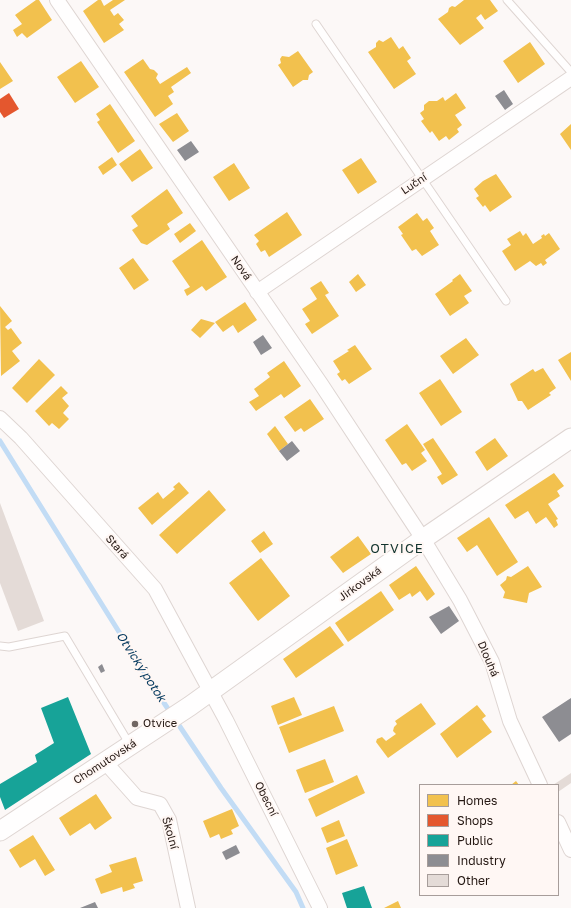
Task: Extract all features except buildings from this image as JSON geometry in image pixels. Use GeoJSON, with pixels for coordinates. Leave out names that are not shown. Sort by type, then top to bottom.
{"type":"FeatureCollection","features":[{"type":"Feature","properties":{"kind":"main road","name":"Jirkovská"},"geometry":{"type":"LineString","coordinates":[[210,692],[423,538],[571,438]]}},
{"type":"Feature","properties":{"kind":"main road","name":"Chomutovská"},"geometry":{"type":"LineString","coordinates":[[0,830],[210,692]]}},
{"type":"Feature","properties":{"kind":"street","name":"Nová"},"geometry":{"type":"LineString","coordinates":[[57,0],[423,538]]}},
{"type":"Feature","properties":{"kind":"street","name":"Luční"},"geometry":{"type":"LineString","coordinates":[[257,292],[571,78]]}},
{"type":"Feature","properties":{"kind":"street","name":"Stará"},"geometry":{"type":"LineString","coordinates":[[0,418],[21,438],[155,589],[210,692]]}},
{"type":"Feature","properties":{"kind":"street","name":"Dlouhá"},"geometry":{"type":"LineString","coordinates":[[423,538],[460,600],[492,662],[510,721],[540,784]]}},
{"type":"Feature","properties":{"kind":"street","name":"Obecní"},"geometry":{"type":"LineString","coordinates":[[210,692],[226,720],[320,908]]}},
{"type":"Feature","properties":{"kind":"street","name":"Školní"},"geometry":{"type":"LineString","coordinates":[[105,762],[137,798],[160,804],[168,820],[188,908]]}},
{"type":"Feature","properties":{"kind":"street"},"geometry":{"type":"LineString","coordinates":[[559,824],[571,850]]}},
{"type":"Feature","properties":{"kind":"lane"},"geometry":{"type":"LineString","coordinates":[[507,0],[571,72]]}},
{"type":"Feature","properties":{"kind":"lane"},"geometry":{"type":"LineString","coordinates":[[316,24],[506,301]]}},
{"type":"Feature","properties":{"kind":"lane"},"geometry":{"type":"LineString","coordinates":[[0,646],[9,647],[65,636],[130,745]]}},
{"type":"Feature","properties":{"kind":"waterway","name":"Otvický potok"},"geometry":{"type":"LineString","coordinates":[[0,441],[154,688],[221,788],[296,892],[303,908]]}},
{"type":"Feature","properties":{"kind":"place","name":"Otvice"},"geometry":{"type":"Point","coordinates":[135,724]}},
{"type":"Feature","properties":{"kind":"district","name":"OTVICE"},"geometry":{"type":"Point","coordinates":[397,549]}}]}
